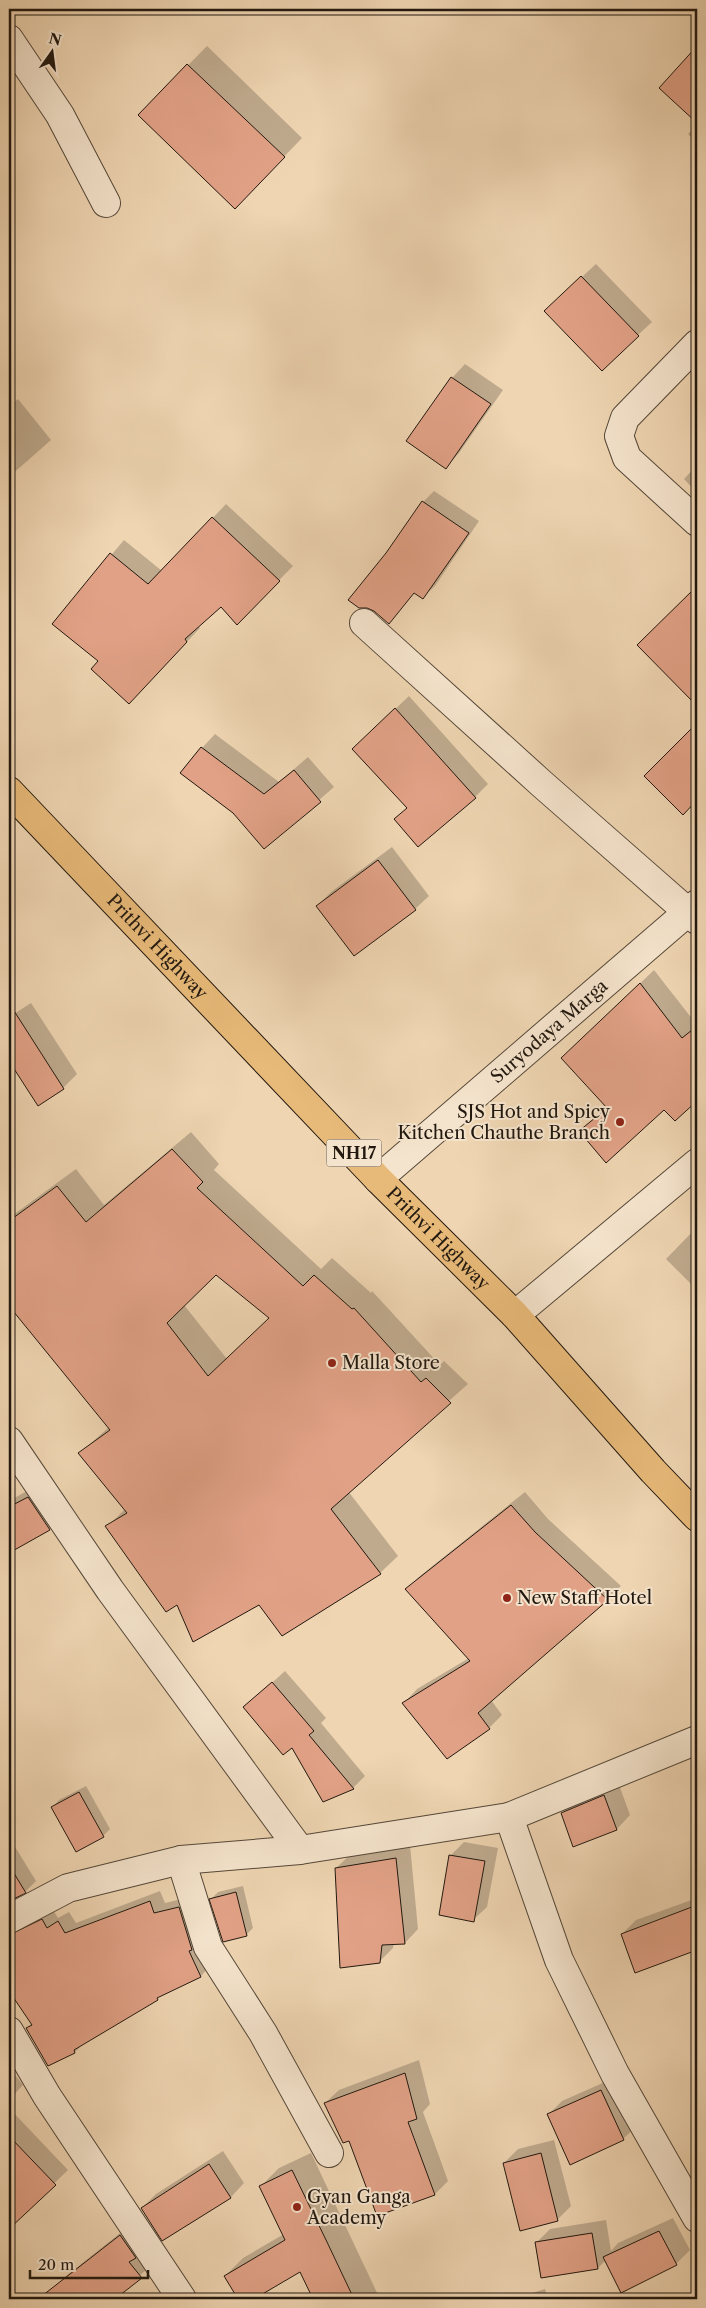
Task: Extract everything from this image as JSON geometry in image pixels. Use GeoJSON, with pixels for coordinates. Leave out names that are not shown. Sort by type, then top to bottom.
{"type":"FeatureCollection","features":[{"type":"Feature","properties":{"kind":"highway","name":"Prithvi Highway"},"geometry":{"type":"LineString","coordinates":[[9,791],[378,1178],[515,1315],[653,1471],[697,1517]]}},
{"type":"Feature","properties":{"kind":"street"},"geometry":{"type":"LineString","coordinates":[[9,39],[60,115],[106,203]]}},
{"type":"Feature","properties":{"kind":"street"},"geometry":{"type":"LineString","coordinates":[[697,344],[625,418],[619,436],[627,458],[697,522]]}},
{"type":"Feature","properties":{"kind":"street"},"geometry":{"type":"LineString","coordinates":[[364,623],[542,784],[694,912]]}},
{"type":"Feature","properties":{"kind":"street","name":"Suryodaya Marga"},"geometry":{"type":"LineString","coordinates":[[378,1178],[694,912]]}},
{"type":"Feature","properties":{"kind":"street"},"geometry":{"type":"LineString","coordinates":[[515,1315],[697,1163]]}},
{"type":"Feature","properties":{"kind":"street"},"geometry":{"type":"LineString","coordinates":[[9,1441],[110,1590],[300,1850]]}},
{"type":"Feature","properties":{"kind":"street"},"geometry":{"type":"LineString","coordinates":[[9,1919],[68,1888],[181,1860],[300,1850],[509,1817],[697,1740]]}},
{"type":"Feature","properties":{"kind":"street"},"geometry":{"type":"LineString","coordinates":[[509,1817],[559,1960],[615,2074],[697,2218]]}},
{"type":"Feature","properties":{"kind":"street"},"geometry":{"type":"LineString","coordinates":[[181,1860],[208,1948],[263,2033],[329,2154]]}},
{"type":"Feature","properties":{"kind":"street"},"geometry":{"type":"LineString","coordinates":[[9,2031],[47,2096],[182,2299]]}},
{"type":"Feature","properties":{"kind":"building"},"geometry":{"type":"Polygon","coordinates":[[[697,46],[697,123],[659,88],[697,46]]]}},
{"type":"Feature","properties":{"kind":"building"},"geometry":{"type":"Polygon","coordinates":[[[187,64],[285,157],[235,209],[138,115],[187,64]]]}},
{"type":"Feature","properties":{"kind":"building"},"geometry":{"type":"Polygon","coordinates":[[[581,276],[639,336],[602,371],[544,311],[581,276]]]}},
{"type":"Feature","properties":{"kind":"building"},"geometry":{"type":"Polygon","coordinates":[[[451,377],[491,404],[446,469],[406,441],[451,377]]]}},
{"type":"Feature","properties":{"kind":"building"},"geometry":{"type":"Polygon","coordinates":[[[422,501],[469,533],[423,599],[414,593],[389,624],[374,611],[367,608],[359,608],[348,600],[386,553],[422,501]]]}},
{"type":"Feature","properties":{"kind":"building"},"geometry":{"type":"Polygon","coordinates":[[[212,517],[280,581],[237,625],[221,607],[185,639],[187,642],[129,704],[91,669],[98,661],[52,624],[110,553],[148,584],[212,517]]]}},
{"type":"Feature","properties":{"kind":"building"},"geometry":{"type":"Polygon","coordinates":[[[697,586],[697,706],[637,645],[697,586]]]}},
{"type":"Feature","properties":{"kind":"building"},"geometry":{"type":"Polygon","coordinates":[[[395,708],[476,798],[418,847],[394,819],[407,808],[352,749],[395,708]]]}},
{"type":"Feature","properties":{"kind":"building"},"geometry":{"type":"Polygon","coordinates":[[[697,723],[697,800],[683,815],[644,776],[697,723]]]}},
{"type":"Feature","properties":{"kind":"building"},"geometry":{"type":"Polygon","coordinates":[[[201,747],[264,794],[294,770],[321,802],[264,849],[233,813],[180,773],[201,747]]]}},
{"type":"Feature","properties":{"kind":"building"},"geometry":{"type":"Polygon","coordinates":[[[378,860],[416,910],[354,956],[316,906],[378,860]]]}},
{"type":"Feature","properties":{"kind":"building"},"geometry":{"type":"Polygon","coordinates":[[[640,983],[682,1038],[697,1026],[697,1101],[675,1121],[664,1110],[606,1163],[579,1131],[607,1108],[561,1058],[640,983]]]}},
{"type":"Feature","properties":{"kind":"building"},"geometry":{"type":"Polygon","coordinates":[[[9,1003],[64,1089],[38,1106],[9,1061],[9,1003]]]}},
{"type":"Feature","properties":{"kind":"building"},"geometry":{"type":"Polygon","coordinates":[[[172,1149],[203,1182],[197,1188],[303,1286],[314,1275],[352,1309],[354,1308],[421,1382],[426,1378],[451,1403],[331,1509],[381,1574],[282,1636],[259,1605],[193,1642],[177,1605],[166,1612],[105,1526],[127,1513],[78,1453],[110,1430],[9,1306],[9,1221],[57,1186],[86,1222],[172,1149]],[[216,1275],[167,1323],[208,1376],[269,1318],[216,1275]]]}},
{"type":"Feature","properties":{"kind":"building"},"geometry":{"type":"Polygon","coordinates":[[[28,1497],[50,1530],[9,1553],[9,1507],[28,1497]]]}},
{"type":"Feature","properties":{"kind":"building"},"geometry":{"type":"Polygon","coordinates":[[[511,1505],[535,1532],[608,1600],[478,1713],[490,1729],[447,1759],[402,1703],[470,1661],[405,1589],[511,1505]]]}},
{"type":"Feature","properties":{"kind":"building"},"geometry":{"type":"Polygon","coordinates":[[[272,1682],[314,1731],[309,1735],[354,1789],[323,1802],[292,1748],[283,1755],[243,1707],[272,1682]]]}},
{"type":"Feature","properties":{"kind":"building"},"geometry":{"type":"Polygon","coordinates":[[[79,1792],[104,1837],[76,1852],[51,1807],[79,1792]]]}},
{"type":"Feature","properties":{"kind":"building"},"geometry":{"type":"Polygon","coordinates":[[[604,1795],[617,1830],[573,1847],[561,1813],[604,1795]]]}},
{"type":"Feature","properties":{"kind":"building"},"geometry":{"type":"Polygon","coordinates":[[[449,1855],[485,1861],[474,1922],[439,1915],[449,1855]]]}},
{"type":"Feature","properties":{"kind":"building"},"geometry":{"type":"Polygon","coordinates":[[[396,1858],[405,1944],[382,1945],[380,1963],[340,1968],[335,1868],[396,1858]]]}},
{"type":"Feature","properties":{"kind":"building"},"geometry":{"type":"Polygon","coordinates":[[[9,1865],[26,1893],[9,1901],[9,1865]]]}},
{"type":"Feature","properties":{"kind":"building"},"geometry":{"type":"Polygon","coordinates":[[[236,1892],[247,1936],[223,1942],[209,1899],[236,1892]]]}},
{"type":"Feature","properties":{"kind":"building"},"geometry":{"type":"Polygon","coordinates":[[[150,1901],[154,1913],[179,1907],[192,1950],[189,1951],[201,1977],[157,1998],[158,2000],[74,2050],[75,2053],[48,2066],[26,2028],[32,2025],[9,1991],[9,1935],[42,1919],[47,1928],[58,1921],[65,1933],[150,1901]]]}},
{"type":"Feature","properties":{"kind":"building"},"geometry":{"type":"Polygon","coordinates":[[[697,1905],[697,1950],[635,1973],[621,1934],[697,1905]]]}},
{"type":"Feature","properties":{"kind":"building"},"geometry":{"type":"Polygon","coordinates":[[[405,2073],[417,2119],[408,2122],[435,2195],[377,2216],[349,2141],[343,2143],[324,2103],[405,2073]]]}},
{"type":"Feature","properties":{"kind":"building"},"geometry":{"type":"Polygon","coordinates":[[[601,2090],[624,2140],[570,2165],[547,2114],[601,2090]]]}},
{"type":"Feature","properties":{"kind":"building"},"geometry":{"type":"Polygon","coordinates":[[[9,2136],[56,2185],[9,2229],[9,2136]]]}},
{"type":"Feature","properties":{"kind":"building"},"geometry":{"type":"Polygon","coordinates":[[[541,2153],[558,2221],[520,2231],[503,2163],[541,2153]]]}},
{"type":"Feature","properties":{"kind":"building"},"geometry":{"type":"Polygon","coordinates":[[[209,2164],[231,2198],[162,2241],[141,2208],[209,2164]]]}},
{"type":"Feature","properties":{"kind":"building"},"geometry":{"type":"Polygon","coordinates":[[[292,2170],[354,2299],[313,2299],[300,2272],[254,2299],[238,2299],[224,2276],[285,2240],[259,2186],[292,2170]]]}},
{"type":"Feature","properties":{"kind":"building"},"geometry":{"type":"Polygon","coordinates":[[[659,2231],[677,2265],[621,2293],[603,2257],[659,2231]]]}},
{"type":"Feature","properties":{"kind":"building"},"geometry":{"type":"Polygon","coordinates":[[[592,2233],[598,2269],[541,2278],[535,2242],[592,2233]]]}},
{"type":"Feature","properties":{"kind":"building"},"geometry":{"type":"Polygon","coordinates":[[[120,2235],[136,2258],[129,2262],[142,2278],[115,2299],[38,2299],[120,2235]]]}},
{"type":"Feature","properties":{"kind":"place","name":"SJS Hot and Spicy Kitchen Chauthe Branch"},"geometry":{"type":"Point","coordinates":[620,1122]}},
{"type":"Feature","properties":{"kind":"place","name":"Malla Store"},"geometry":{"type":"Point","coordinates":[332,1363]}},
{"type":"Feature","properties":{"kind":"place","name":"New Staff Hotel"},"geometry":{"type":"Point","coordinates":[507,1598]}},
{"type":"Feature","properties":{"kind":"place","name":"Gyan Ganga Academy"},"geometry":{"type":"Point","coordinates":[297,2207]}}]}
